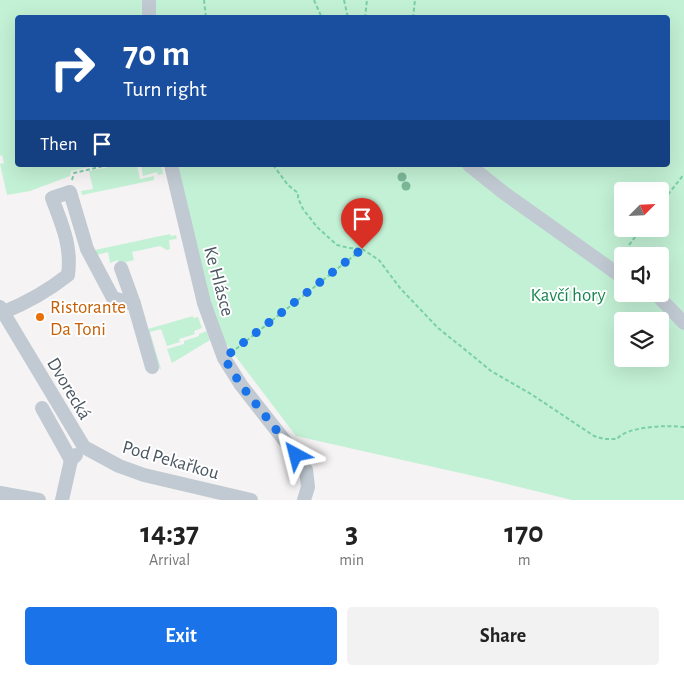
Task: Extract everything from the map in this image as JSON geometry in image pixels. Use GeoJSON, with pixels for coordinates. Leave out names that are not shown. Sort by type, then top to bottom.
{"type":"FeatureCollection","features":[{"type":"Feature","properties":{"kind":"street"},"geometry":{"type":"LineString","coordinates":[[149,0],[149,15]]}},
{"type":"Feature","properties":{"kind":"street","name":"Ke Hlásce"},"geometry":{"type":"LineString","coordinates":[[171,167],[204,303],[224,358],[241,385],[306,470],[308,487],[304,500]]}},
{"type":"Feature","properties":{"kind":"street"},"geometry":{"type":"LineString","coordinates":[[472,167],[504,193],[614,271]]}},
{"type":"Feature","properties":{"kind":"street"},"geometry":{"type":"LineString","coordinates":[[2,309],[15,308],[68,275],[70,260],[68,241],[52,198],[70,192],[87,249],[113,298],[134,304]]}},
{"type":"Feature","properties":{"kind":"street"},"geometry":{"type":"LineString","coordinates":[[121,268],[134,304],[152,367]]}},
{"type":"Feature","properties":{"kind":"street"},"geometry":{"type":"LineString","coordinates":[[664,302],[684,323]]}},
{"type":"Feature","properties":{"kind":"street","name":"Dvorecká"},"geometry":{"type":"LineString","coordinates":[[2,309],[84,447],[71,460],[42,408]]}},
{"type":"Feature","properties":{"kind":"street","name":"Pod Pekařkou"},"geometry":{"type":"LineString","coordinates":[[84,447],[119,466],[144,475],[251,500]]}},
{"type":"Feature","properties":{"kind":"street"},"geometry":{"type":"LineString","coordinates":[[62,500],[71,460]]}},
{"type":"Feature","properties":{"kind":"street"},"geometry":{"type":"LineString","coordinates":[[0,493],[39,500]]}},
{"type":"Feature","properties":{"kind":"path"},"geometry":{"type":"LineString","coordinates":[[204,0],[206,15]]}},
{"type":"Feature","properties":{"kind":"path"},"geometry":{"type":"LineString","coordinates":[[314,0],[321,15]]}},
{"type":"Feature","properties":{"kind":"path"},"geometry":{"type":"LineString","coordinates":[[344,0],[347,15]]}},
{"type":"Feature","properties":{"kind":"path"},"geometry":{"type":"LineString","coordinates":[[365,15],[367,0]]}},
{"type":"Feature","properties":{"kind":"path"},"geometry":{"type":"LineString","coordinates":[[413,15],[415,0]]}},
{"type":"Feature","properties":{"kind":"path"},"geometry":{"type":"LineString","coordinates":[[74,173],[100,167]]}},
{"type":"Feature","properties":{"kind":"path"},"geometry":{"type":"LineString","coordinates":[[274,167],[288,185],[298,193],[303,209],[317,227],[337,245],[362,249],[379,260],[400,288],[432,321],[491,371],[531,394],[594,436],[612,440],[617,439],[620,435],[644,428],[670,425],[684,427]]}},
{"type":"Feature","properties":{"kind":"path"},"geometry":{"type":"LineString","coordinates":[[669,193],[684,174]]}},
{"type":"Feature","properties":{"kind":"path"},"geometry":{"type":"LineString","coordinates":[[224,358],[362,249]]}},
{"type":"Feature","properties":{"kind":"green space","name":"Kavčí hory"},"geometry":{"type":"Polygon","coordinates":[[[0,0],[684,0],[684,500],[572,500],[296,436],[224,341],[216,323],[176,167],[670,167],[670,15],[15,15],[15,167],[90,167],[71,171],[70,176],[30,191],[7,195],[0,164],[4,163],[2,155],[0,156],[0,0]]]}},
{"type":"Feature","properties":{"kind":"green space"},"geometry":{"type":"Polygon","coordinates":[[[108,167],[137,167],[140,179],[154,176],[154,180],[82,195],[81,191],[93,189],[89,171],[108,167]]]}},
{"type":"Feature","properties":{"kind":"green space"},"geometry":{"type":"Polygon","coordinates":[[[141,167],[162,167],[163,174],[158,175],[157,172],[143,176],[141,167]]]}},
{"type":"Feature","properties":{"kind":"green space"},"geometry":{"type":"Polygon","coordinates":[[[170,234],[171,236],[176,235],[177,239],[169,240],[170,249],[167,250],[160,246],[132,252],[134,260],[119,264],[118,260],[110,263],[108,252],[97,255],[95,250],[170,234]]]}},
{"type":"Feature","properties":{"kind":"green space"},"geometry":{"type":"Polygon","coordinates":[[[193,316],[193,318],[198,317],[202,328],[194,331],[195,334],[179,339],[180,342],[167,346],[161,329],[150,332],[160,370],[148,329],[193,316]]]}},
{"type":"Feature","properties":{"kind":"green space"},"geometry":{"type":"Polygon","coordinates":[[[207,331],[210,340],[172,363],[167,349],[184,344],[184,341],[207,331]]]}},
{"type":"Feature","properties":{"kind":"place","name":"Ristorante Da Toni"},"geometry":{"type":"Point","coordinates":[40,317]}},
{"type":"Feature","properties":{"kind":"route"},"geometry":{"type":"LineString","coordinates":[[296,455],[241,385],[224,358],[362,249]]}}]}
